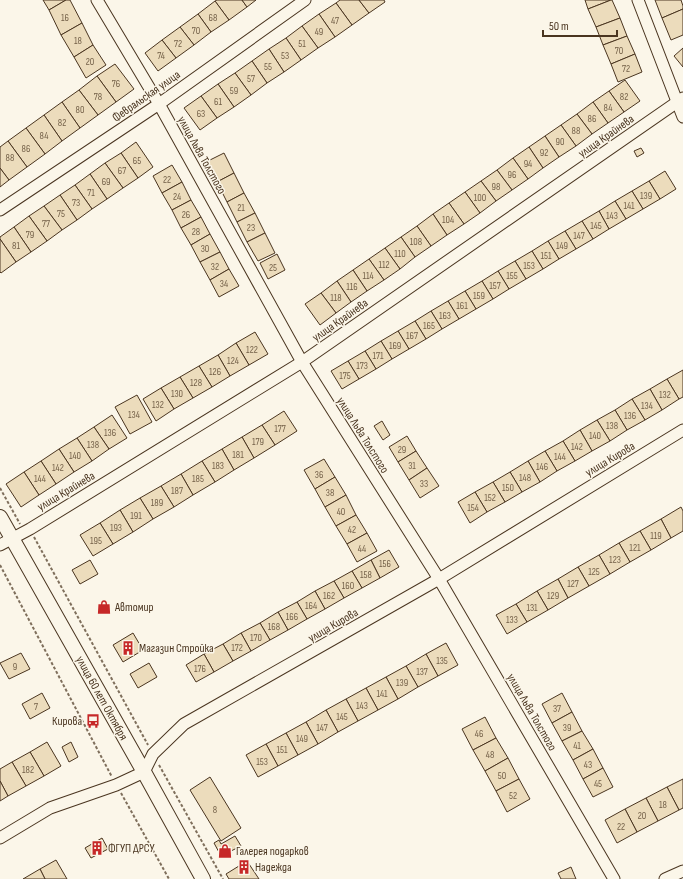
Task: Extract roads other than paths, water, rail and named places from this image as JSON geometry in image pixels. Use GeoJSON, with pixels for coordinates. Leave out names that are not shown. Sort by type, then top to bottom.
{"type":"FeatureCollection","features":[{"type":"Feature","properties":{"kind":"main road","name":"улица 60 лет Октября"},"geometry":{"type":"LineString","coordinates":[[0,517],[17,536],[203,879]]}},
{"type":"Feature","properties":{"kind":"street","name":"улица Льва Толстого"},"geometry":{"type":"LineString","coordinates":[[97,0],[159,104],[302,362],[439,579],[614,879]]}},
{"type":"Feature","properties":{"kind":"street","name":"Февральская улица"},"geometry":{"type":"LineString","coordinates":[[0,210],[159,104],[305,0]]}},
{"type":"Feature","properties":{"kind":"street"},"geometry":{"type":"LineString","coordinates":[[638,0],[680,100],[683,118]]}},
{"type":"Feature","properties":{"kind":"street","name":"улица Крайнева"},"geometry":{"type":"LineString","coordinates":[[17,536],[302,362],[680,100]]}},
{"type":"Feature","properties":{"kind":"street","name":"улица Кирова"},"geometry":{"type":"LineString","coordinates":[[144,772],[153,754],[184,724],[439,579],[683,430]]}},
{"type":"Feature","properties":{"kind":"street"},"geometry":{"type":"LineString","coordinates":[[0,838],[50,808],[116,785],[144,772]]}},
{"type":"Feature","properties":{"kind":"street"},"geometry":{"type":"LineString","coordinates":[[665,879],[683,871]]}},
{"type":"Feature","properties":{"kind":"place","name":"Автомир"},"geometry":{"type":"Point","coordinates":[104,607]}},
{"type":"Feature","properties":{"kind":"place","name":"Магазин Стройка"},"geometry":{"type":"Point","coordinates":[128,648]}},
{"type":"Feature","properties":{"kind":"place","name":"Кирова"},"geometry":{"type":"Point","coordinates":[93,721]}},
{"type":"Feature","properties":{"kind":"place","name":"ФГУП ДРСУ"},"geometry":{"type":"Point","coordinates":[97,848]}},
{"type":"Feature","properties":{"kind":"place","name":"Галерея подарков"},"geometry":{"type":"Point","coordinates":[225,851]}},
{"type":"Feature","properties":{"kind":"place","name":"Надежда"},"geometry":{"type":"Point","coordinates":[244,867]}}]}
